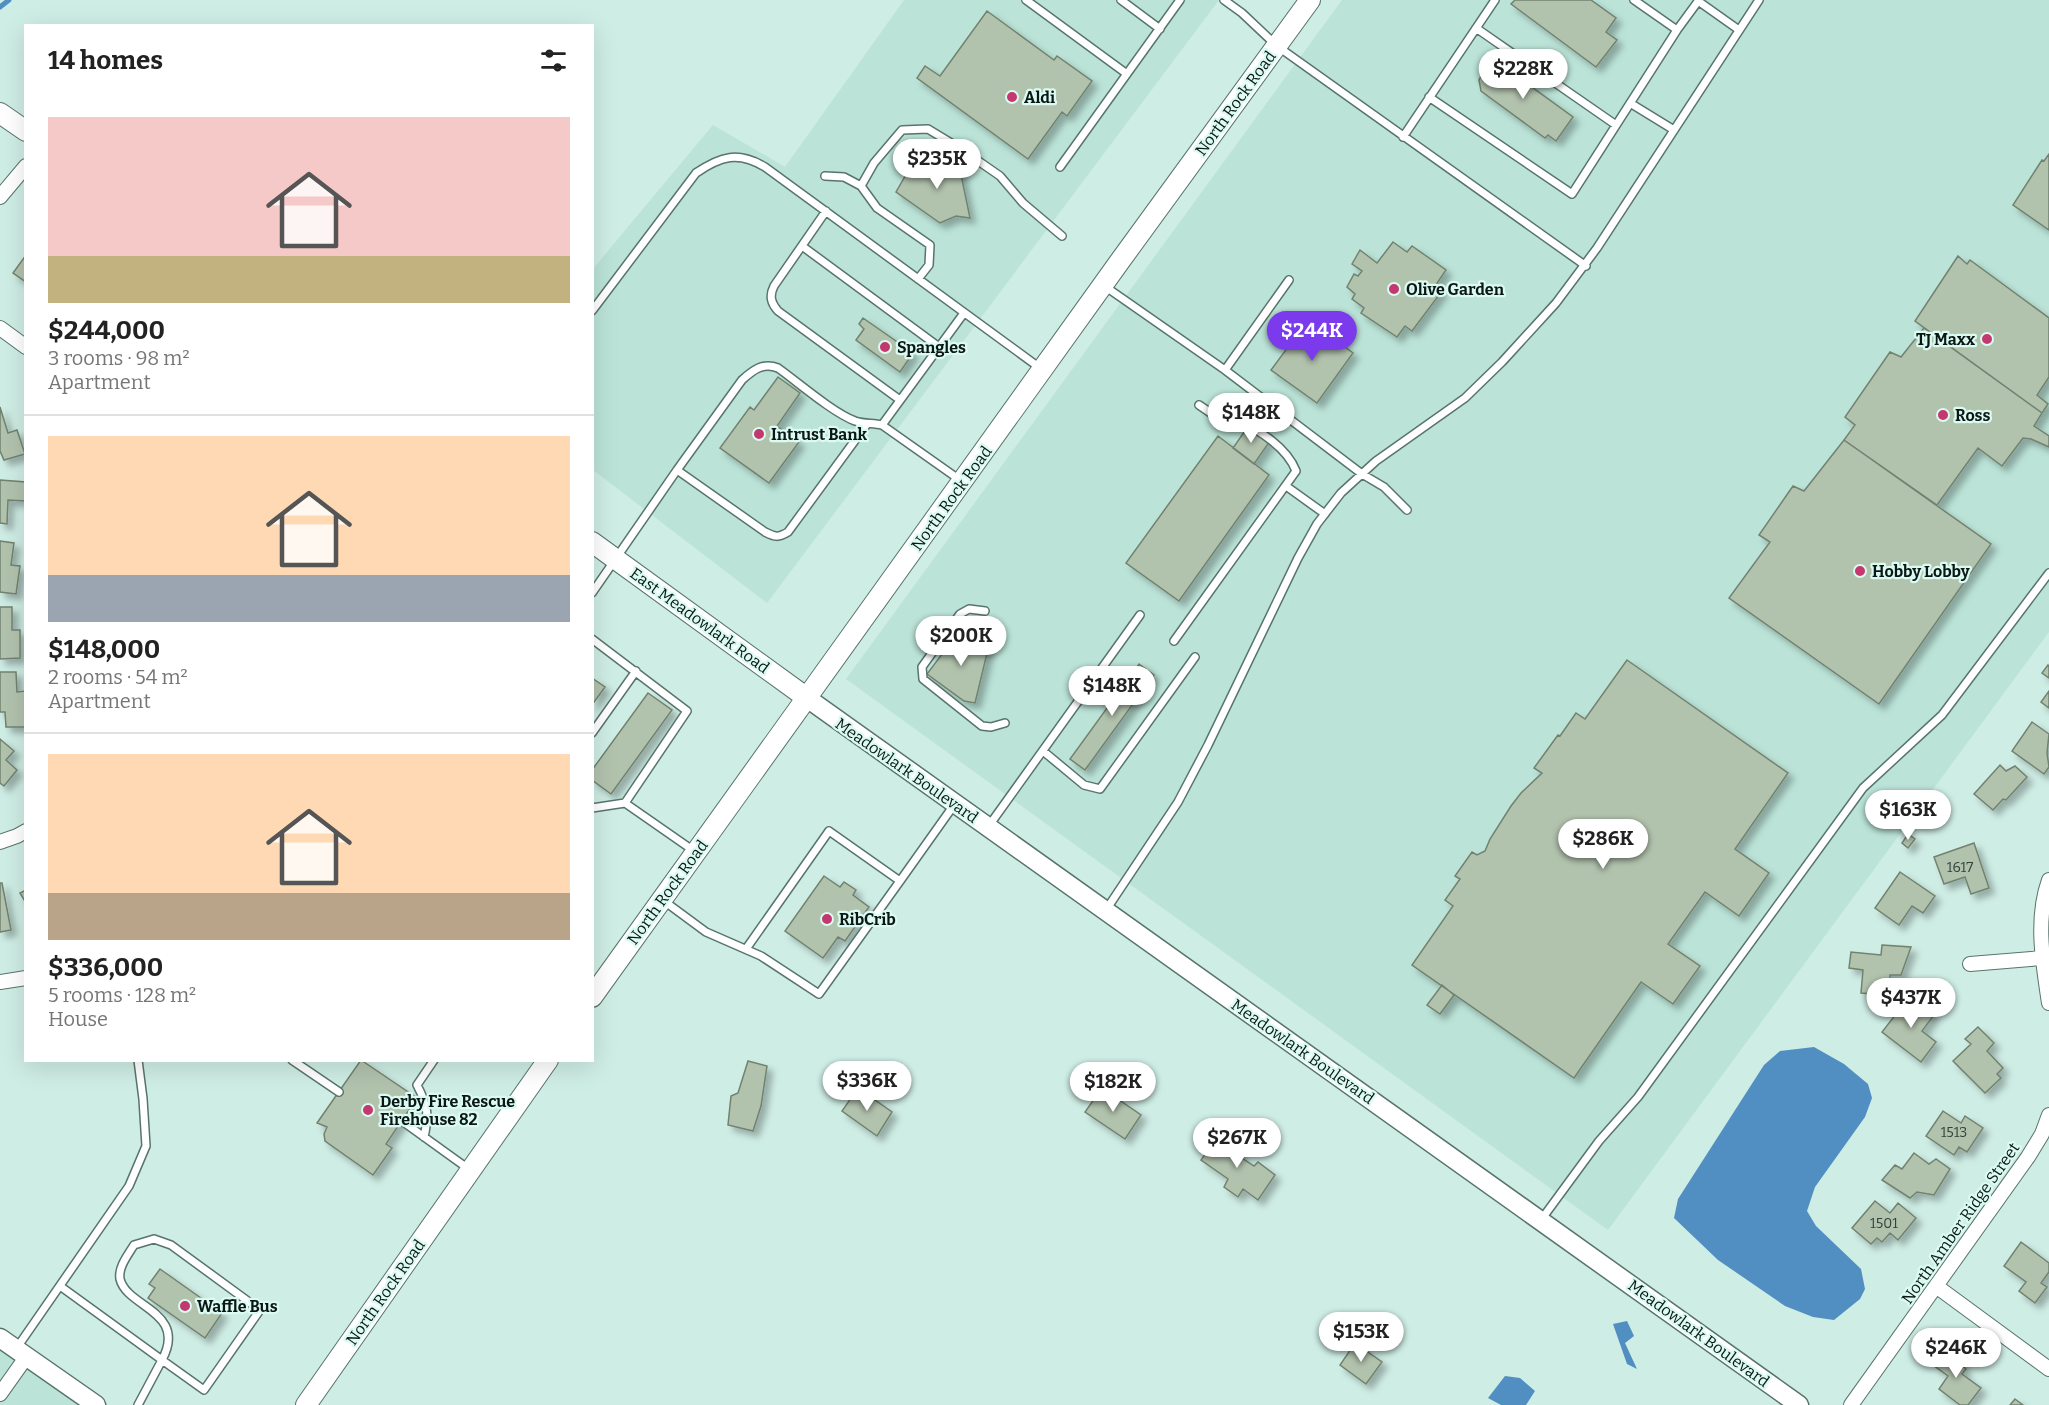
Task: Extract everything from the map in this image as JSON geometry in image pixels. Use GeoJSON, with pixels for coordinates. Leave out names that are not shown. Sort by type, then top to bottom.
{"type":"FeatureCollection","features":[{"type":"Feature","properties":{"kind":"main road","name":"North Rock Road"},"geometry":{"type":"LineString","coordinates":[[594,994],[1042,369],[1310,0]]}},
{"type":"Feature","properties":{"kind":"main road"},"geometry":{"type":"LineString","coordinates":[[0,113],[24,130]]}},
{"type":"Feature","properties":{"kind":"main road","name":"East Meadowlark Road"},"geometry":{"type":"LineString","coordinates":[[594,543],[807,698]]}},
{"type":"Feature","properties":{"kind":"main road","name":"North Rock Road"},"geometry":{"type":"LineString","coordinates":[[306,1405],[547,1062]]}},
{"type":"Feature","properties":{"kind":"street"},"geometry":{"type":"LineString","coordinates":[[0,197],[24,168]]}},
{"type":"Feature","properties":{"kind":"street"},"geometry":{"type":"LineString","coordinates":[[0,328],[24,346]]}},
{"type":"Feature","properties":{"kind":"street","name":"Meadowlark Boulevard"},"geometry":{"type":"LineString","coordinates":[[807,698],[1799,1405]]}},
{"type":"Feature","properties":{"kind":"street"},"geometry":{"type":"LineString","coordinates":[[0,842],[24,832]]}},
{"type":"Feature","properties":{"kind":"street"},"geometry":{"type":"LineString","coordinates":[[2049,880],[2042,915],[2043,958],[2049,1004]]}},
{"type":"Feature","properties":{"kind":"street"},"geometry":{"type":"LineString","coordinates":[[1970,964],[2043,958]]}},
{"type":"Feature","properties":{"kind":"street"},"geometry":{"type":"LineString","coordinates":[[0,982],[24,978]]}},
{"type":"Feature","properties":{"kind":"street","name":"North Amber Ridge Street"},"geometry":{"type":"LineString","coordinates":[[1851,1405],[2028,1157],[2042,1134],[2049,1115]]}},
{"type":"Feature","properties":{"kind":"street"},"geometry":{"type":"LineString","coordinates":[[1936,1286],[2049,1369]]}},
{"type":"Feature","properties":{"kind":"street"},"geometry":{"type":"LineString","coordinates":[[0,1338],[96,1405]]}},
{"type":"Feature","properties":{"kind":"street"},"geometry":{"type":"LineString","coordinates":[[0,1394],[21,1353]]}},
{"type":"Feature","properties":{"kind":"lane"},"geometry":{"type":"LineString","coordinates":[[1026,0],[1128,74]]}},
{"type":"Feature","properties":{"kind":"lane"},"geometry":{"type":"LineString","coordinates":[[1121,0],[1160,29]]}},
{"type":"Feature","properties":{"kind":"lane"},"geometry":{"type":"LineString","coordinates":[[1060,167],[1180,0]]}},
{"type":"Feature","properties":{"kind":"lane"},"geometry":{"type":"LineString","coordinates":[[1224,0],[1242,13],[1277,46],[1586,266]]}},
{"type":"Feature","properties":{"kind":"lane"},"geometry":{"type":"LineString","coordinates":[[1403,136],[1494,0]]}},
{"type":"Feature","properties":{"kind":"lane"},"geometry":{"type":"LineString","coordinates":[[1634,0],[1677,30]]}},
{"type":"Feature","properties":{"kind":"lane"},"geometry":{"type":"LineString","coordinates":[[1106,910],[1178,802],[1317,524],[1341,493],[1376,461],[1465,398],[1556,303],[1586,266],[1759,0]]}},
{"type":"Feature","properties":{"kind":"lane"},"geometry":{"type":"LineString","coordinates":[[1429,97],[1572,194],[1698,1],[1740,30]]}},
{"type":"Feature","properties":{"kind":"lane"},"geometry":{"type":"LineString","coordinates":[[1476,28],[1616,125]]}},
{"type":"Feature","properties":{"kind":"lane"},"geometry":{"type":"LineString","coordinates":[[1630,103],[1674,130]]}},
{"type":"Feature","properties":{"kind":"lane"},"geometry":{"type":"LineString","coordinates":[[861,186],[874,164],[902,130],[928,129],[1000,176],[1023,202],[1062,236]]}},
{"type":"Feature","properties":{"kind":"lane"},"geometry":{"type":"LineString","coordinates":[[594,308],[696,173],[712,162],[730,156],[753,160],[1042,369]]}},
{"type":"Feature","properties":{"kind":"lane"},"geometry":{"type":"LineString","coordinates":[[825,176],[844,177],[861,186],[877,208],[930,245],[929,265],[918,279]]}},
{"type":"Feature","properties":{"kind":"lane"},"geometry":{"type":"LineString","coordinates":[[826,212],[774,286],[771,296],[772,304],[778,311],[900,400]]}},
{"type":"Feature","properties":{"kind":"lane"},"geometry":{"type":"LineString","coordinates":[[802,246],[939,347]]}},
{"type":"Feature","properties":{"kind":"lane"},"geometry":{"type":"LineString","coordinates":[[1225,370],[1289,280]]}},
{"type":"Feature","properties":{"kind":"lane"},"geometry":{"type":"LineString","coordinates":[[1103,285],[1225,370],[1362,474],[1384,487],[1407,510]]}},
{"type":"Feature","properties":{"kind":"lane"},"geometry":{"type":"LineString","coordinates":[[882,425],[964,313]]}},
{"type":"Feature","properties":{"kind":"lane"},"geometry":{"type":"LineString","coordinates":[[594,590],[733,391],[747,375],[761,366],[770,365],[778,368],[853,420],[882,425],[962,482]]}},
{"type":"Feature","properties":{"kind":"lane"},"geometry":{"type":"LineString","coordinates":[[1174,641],[1296,471],[1292,459],[1282,449],[1238,419],[1224,423],[1199,405]]}},
{"type":"Feature","properties":{"kind":"lane"},"geometry":{"type":"LineString","coordinates":[[677,470],[765,532],[781,537],[867,424]]}},
{"type":"Feature","properties":{"kind":"lane"},"geometry":{"type":"LineString","coordinates":[[1286,486],[1325,514]]}},
{"type":"Feature","properties":{"kind":"lane"},"geometry":{"type":"LineString","coordinates":[[1541,1220],[1599,1141],[1638,1097],[1863,788],[1942,715],[2049,573]]}},
{"type":"Feature","properties":{"kind":"lane"},"geometry":{"type":"LineString","coordinates":[[985,611],[969,609],[960,614],[922,667],[923,679],[982,726],[991,727],[1005,723]]}},
{"type":"Feature","properties":{"kind":"lane"},"geometry":{"type":"LineString","coordinates":[[988,827],[1140,615]]}},
{"type":"Feature","properties":{"kind":"lane"},"geometry":{"type":"LineString","coordinates":[[594,640],[687,711],[625,803]]}},
{"type":"Feature","properties":{"kind":"lane"},"geometry":{"type":"LineString","coordinates":[[1043,751],[1084,785],[1100,789],[1195,657]]}},
{"type":"Feature","properties":{"kind":"lane"},"geometry":{"type":"LineString","coordinates":[[594,730],[636,671]]}},
{"type":"Feature","properties":{"kind":"lane"},"geometry":{"type":"LineString","coordinates":[[594,808],[625,803],[696,852]]}},
{"type":"Feature","properties":{"kind":"lane"},"geometry":{"type":"LineString","coordinates":[[662,900],[706,932],[761,956],[819,994],[955,803]]}},
{"type":"Feature","properties":{"kind":"lane"},"geometry":{"type":"LineString","coordinates":[[746,949],[829,831],[900,881]]}},
{"type":"Feature","properties":{"kind":"lane"},"geometry":{"type":"LineString","coordinates":[[21,1353],[60,1286],[129,1186],[146,1146],[138,1062]]}},
{"type":"Feature","properties":{"kind":"lane"},"geometry":{"type":"LineString","coordinates":[[295,1062],[339,1092]]}},
{"type":"Feature","properties":{"kind":"lane"},"geometry":{"type":"LineString","coordinates":[[424,1137],[428,1120],[426,1102],[417,1085],[433,1062]]}},
{"type":"Feature","properties":{"kind":"lane"},"geometry":{"type":"LineString","coordinates":[[402,1121],[470,1170]]}},
{"type":"Feature","properties":{"kind":"lane"},"geometry":{"type":"LineString","coordinates":[[60,1286],[162,1360],[204,1390],[260,1310],[171,1245],[154,1239],[134,1245],[122,1263],[120,1279],[128,1294],[150,1308],[161,1320],[167,1334],[167,1349],[162,1360],[138,1405]]}},
{"type":"Feature","properties":{"kind":"shaded area"},"geometry":{"type":"Polygon","coordinates":[[[904,0],[1219,0],[767,603],[594,471],[594,268],[713,125],[785,167],[904,0]]]}},
{"type":"Feature","properties":{"kind":"shaded area"},"geometry":{"type":"Polygon","coordinates":[[[1342,0],[2049,0],[2049,632],[1608,1230],[846,679],[1342,0]]]}},
{"type":"Feature","properties":{"kind":"shaded area"},"geometry":{"type":"Polygon","coordinates":[[[0,1343],[84,1405],[0,1405],[0,1343]]]}},
{"type":"Feature","properties":{"kind":"water"},"geometry":{"type":"Polygon","coordinates":[[[1814,1047],[1844,1064],[1868,1084],[1872,1098],[1865,1117],[1815,1187],[1807,1211],[1816,1226],[1861,1269],[1865,1289],[1860,1299],[1834,1320],[1813,1317],[1785,1306],[1718,1260],[1674,1218],[1678,1199],[1764,1065],[1780,1051],[1814,1047]]]}},
{"type":"Feature","properties":{"kind":"water"},"geometry":{"type":"Polygon","coordinates":[[[1627,1321],[1634,1336],[1625,1343],[1637,1369],[1627,1364],[1613,1324],[1627,1321]]]}},
{"type":"Feature","properties":{"kind":"water"},"geometry":{"type":"Polygon","coordinates":[[[1505,1376],[1520,1378],[1535,1391],[1526,1405],[1501,1405],[1488,1398],[1505,1376]]]}},
{"type":"Feature","properties":{"kind":"building"},"geometry":{"type":"Polygon","coordinates":[[[1515,0],[1591,0],[1616,18],[1606,32],[1617,40],[1596,67],[1511,4],[1515,0]]]}},
{"type":"Feature","properties":{"kind":"building","name":"Aldi"},"geometry":{"type":"Polygon","coordinates":[[[987,11],[1054,60],[1057,56],[1092,81],[1067,116],[1062,112],[1028,159],[917,78],[925,66],[940,76],[987,11]]]}},
{"type":"Feature","properties":{"kind":"building"},"geometry":{"type":"Polygon","coordinates":[[[1489,56],[1573,117],[1556,141],[1548,135],[1545,138],[1481,91],[1479,80],[1484,71],[1481,66],[1489,56]]]}},
{"type":"Feature","properties":{"kind":"building"},"geometry":{"type":"Polygon","coordinates":[[[2049,154],[2049,230],[2013,205],[2042,160],[2044,161],[2049,154]]]}},
{"type":"Feature","properties":{"kind":"building"},"geometry":{"type":"Polygon","coordinates":[[[945,155],[957,155],[970,218],[956,216],[940,223],[896,192],[911,166],[947,163],[945,155]]]}},
{"type":"Feature","properties":{"kind":"building","name":"Olive Garden"},"geometry":{"type":"Polygon","coordinates":[[[1393,242],[1407,252],[1412,246],[1446,270],[1435,286],[1442,291],[1412,331],[1405,326],[1397,337],[1361,313],[1364,308],[1352,299],[1355,294],[1347,287],[1354,274],[1358,276],[1362,271],[1352,264],[1360,250],[1377,263],[1393,242]]]}},
{"type":"Feature","properties":{"kind":"building"},"geometry":{"type":"Polygon","coordinates":[[[1958,256],[1967,264],[1970,260],[2049,318],[2049,377],[2037,395],[2048,404],[2042,413],[1915,321],[1958,256]]]}},
{"type":"Feature","properties":{"kind":"building"},"geometry":{"type":"Polygon","coordinates":[[[24,258],[24,281],[13,273],[24,258]]]}},
{"type":"Feature","properties":{"kind":"building","name":"Spangles"},"geometry":{"type":"Polygon","coordinates":[[[863,318],[913,353],[900,372],[856,340],[864,329],[859,324],[863,318]]]}},
{"type":"Feature","properties":{"kind":"building"},"geometry":{"type":"Polygon","coordinates":[[[1308,320],[1353,353],[1317,403],[1271,370],[1308,320]]]}},
{"type":"Feature","properties":{"kind":"building","name":"Ross"},"geometry":{"type":"Polygon","coordinates":[[[1924,328],[2042,413],[2034,426],[2049,436],[2049,447],[2023,438],[2002,466],[1978,448],[1937,505],[1844,440],[1855,425],[1845,417],[1890,352],[1901,357],[1924,328]]]}},
{"type":"Feature","properties":{"kind":"building","name":"Intrust Bank"},"geometry":{"type":"Polygon","coordinates":[[[778,377],[800,393],[777,426],[799,442],[769,483],[720,448],[750,407],[754,410],[778,377]]]}},
{"type":"Feature","properties":{"kind":"building"},"geometry":{"type":"Polygon","coordinates":[[[0,407],[8,433],[17,430],[24,454],[4,460],[0,451],[0,407]]]}},
{"type":"Feature","properties":{"kind":"building"},"geometry":{"type":"Polygon","coordinates":[[[1249,425],[1270,441],[1254,464],[1233,448],[1249,425]]]}},
{"type":"Feature","properties":{"kind":"building"},"geometry":{"type":"Polygon","coordinates":[[[1218,436],[1269,475],[1179,601],[1126,563],[1218,436]]]}},
{"type":"Feature","properties":{"kind":"building","name":"Hobby Lobby"},"geometry":{"type":"Polygon","coordinates":[[[1844,440],[1991,544],[1879,704],[1729,598],[1770,542],[1759,535],[1793,486],[1804,491],[1844,440]]]}},
{"type":"Feature","properties":{"kind":"building"},"geometry":{"type":"Polygon","coordinates":[[[0,480],[24,482],[24,501],[8,500],[7,524],[0,523],[0,480]]]}},
{"type":"Feature","properties":{"kind":"building"},"geometry":{"type":"Polygon","coordinates":[[[0,541],[14,543],[11,565],[20,566],[16,594],[0,592],[0,541]]]}},
{"type":"Feature","properties":{"kind":"building"},"geometry":{"type":"Polygon","coordinates":[[[0,607],[12,607],[12,630],[20,630],[20,658],[0,659],[0,607]]]}},
{"type":"Feature","properties":{"kind":"building"},"geometry":{"type":"Polygon","coordinates":[[[961,629],[988,649],[975,703],[964,701],[927,674],[961,629]]]}},
{"type":"Feature","properties":{"kind":"building"},"geometry":{"type":"Polygon","coordinates":[[[1627,660],[1788,773],[1735,849],[1769,873],[1739,916],[1705,892],[1668,944],[1700,966],[1673,1004],[1641,982],[1574,1078],[1412,965],[1453,906],[1445,900],[1460,879],[1455,876],[1472,852],[1477,855],[1485,851],[1511,806],[1542,773],[1534,768],[1558,735],[1560,736],[1576,713],[1585,719],[1627,660]]]}},
{"type":"Feature","properties":{"kind":"building"},"geometry":{"type":"Polygon","coordinates":[[[1139,664],[1154,675],[1085,770],[1070,759],[1139,664]]]}},
{"type":"Feature","properties":{"kind":"building"},"geometry":{"type":"Polygon","coordinates":[[[2048,665],[2049,667],[2049,678],[2042,673],[2048,665]]]}},
{"type":"Feature","properties":{"kind":"building"},"geometry":{"type":"Polygon","coordinates":[[[0,672],[16,672],[17,692],[24,691],[24,727],[6,727],[5,712],[0,712],[0,672]]]}},
{"type":"Feature","properties":{"kind":"building"},"geometry":{"type":"Polygon","coordinates":[[[594,679],[605,687],[594,702],[594,679]]]}},
{"type":"Feature","properties":{"kind":"building"},"geometry":{"type":"Polygon","coordinates":[[[2049,691],[2049,708],[2041,702],[2049,691]]]}},
{"type":"Feature","properties":{"kind":"building"},"geometry":{"type":"Polygon","coordinates":[[[648,693],[672,710],[611,794],[594,781],[594,767],[648,693]]]}},
{"type":"Feature","properties":{"kind":"building"},"geometry":{"type":"Polygon","coordinates":[[[2032,722],[2049,734],[2047,753],[2049,767],[2044,774],[2012,751],[2032,722]]]}},
{"type":"Feature","properties":{"kind":"building"},"geometry":{"type":"Polygon","coordinates":[[[0,739],[14,751],[6,760],[17,770],[4,786],[0,783],[0,739]]]}},
{"type":"Feature","properties":{"kind":"building"},"geometry":{"type":"Polygon","coordinates":[[[2000,765],[2006,771],[2015,766],[2027,777],[2006,800],[2003,799],[1993,810],[1974,794],[2000,765]]]}},
{"type":"Feature","properties":{"kind":"building"},"geometry":{"type":"Polygon","coordinates":[[[1908,834],[1915,839],[1908,848],[1902,843],[1908,834]]]}},
{"type":"Feature","properties":{"kind":"building"},"geometry":{"type":"Polygon","coordinates":[[[1974,843],[1989,888],[1971,894],[1965,877],[1944,884],[1934,857],[1974,843]]]}},
{"type":"Feature","properties":{"kind":"building"},"geometry":{"type":"Polygon","coordinates":[[[1900,872],[1935,896],[1923,913],[1912,906],[1899,925],[1875,908],[1900,872]]]}},
{"type":"Feature","properties":{"kind":"building","name":"RibCrib"},"geometry":{"type":"Polygon","coordinates":[[[824,876],[840,887],[844,882],[856,890],[853,895],[869,907],[845,941],[838,937],[823,958],[785,931],[824,876]]]}},
{"type":"Feature","properties":{"kind":"building"},"geometry":{"type":"Polygon","coordinates":[[[0,883],[2,883],[11,930],[0,932],[0,883]]]}},
{"type":"Feature","properties":{"kind":"building"},"geometry":{"type":"Polygon","coordinates":[[[1882,945],[1911,947],[1901,975],[1890,975],[1890,986],[1884,995],[1861,993],[1863,970],[1849,968],[1851,952],[1881,955],[1882,945]]]}},
{"type":"Feature","properties":{"kind":"building"},"geometry":{"type":"Polygon","coordinates":[[[1442,985],[1454,995],[1440,1014],[1427,1005],[1442,985]]]}},
{"type":"Feature","properties":{"kind":"building"},"geometry":{"type":"Polygon","coordinates":[[[1910,996],[1934,1015],[1922,1031],[1936,1042],[1921,1062],[1882,1032],[1910,996]]]}},
{"type":"Feature","properties":{"kind":"building"},"geometry":{"type":"Polygon","coordinates":[[[1978,1027],[1994,1043],[1987,1051],[2003,1068],[1997,1074],[2001,1078],[1985,1093],[1953,1061],[1971,1044],[1965,1039],[1978,1027]]]}},
{"type":"Feature","properties":{"kind":"building"},"geometry":{"type":"Polygon","coordinates":[[[748,1061],[767,1066],[761,1106],[753,1131],[728,1125],[731,1096],[738,1093],[748,1061]]]}},
{"type":"Feature","properties":{"kind":"building","name":"Derby Fire Rescue Firehouse 82"},"geometry":{"type":"Polygon","coordinates":[[[360,1062],[364,1062],[417,1098],[386,1144],[392,1148],[373,1175],[325,1141],[324,1134],[327,1127],[317,1123],[360,1062]]]}},
{"type":"Feature","properties":{"kind":"building"},"geometry":{"type":"Polygon","coordinates":[[[858,1088],[892,1112],[877,1136],[842,1111],[858,1088]]]}},
{"type":"Feature","properties":{"kind":"building"},"geometry":{"type":"Polygon","coordinates":[[[1102,1088],[1141,1115],[1125,1139],[1085,1112],[1102,1088]]]}},
{"type":"Feature","properties":{"kind":"building"},"geometry":{"type":"Polygon","coordinates":[[[1943,1111],[1961,1123],[1965,1116],[1983,1128],[1967,1152],[1959,1147],[1954,1155],[1926,1136],[1943,1111]]]}},
{"type":"Feature","properties":{"kind":"building"},"geometry":{"type":"Polygon","coordinates":[[[1219,1135],[1240,1149],[1236,1154],[1254,1166],[1258,1162],[1275,1175],[1258,1200],[1243,1189],[1238,1197],[1224,1187],[1228,1179],[1201,1160],[1219,1135]]]}},
{"type":"Feature","properties":{"kind":"building"},"geometry":{"type":"Polygon","coordinates":[[[1914,1153],[1929,1164],[1936,1159],[1950,1169],[1934,1195],[1917,1192],[1910,1198],[1882,1180],[1895,1165],[1902,1169],[1914,1153]]]}},
{"type":"Feature","properties":{"kind":"building"},"geometry":{"type":"Polygon","coordinates":[[[1875,1201],[1890,1213],[1898,1203],[1916,1218],[1898,1240],[1890,1233],[1882,1242],[1877,1238],[1871,1244],[1852,1228],[1875,1201]]]}},
{"type":"Feature","properties":{"kind":"building"},"geometry":{"type":"Polygon","coordinates":[[[2021,1242],[2049,1263],[2049,1272],[2041,1283],[2047,1287],[2035,1303],[2019,1291],[2026,1282],[2004,1266],[2021,1242]]]}},
{"type":"Feature","properties":{"kind":"building","name":"Waffle Bus"},"geometry":{"type":"Polygon","coordinates":[[[160,1269],[222,1313],[205,1338],[148,1298],[155,1288],[149,1284],[160,1269]]]}},
{"type":"Feature","properties":{"kind":"building"},"geometry":{"type":"Polygon","coordinates":[[[1355,1343],[1382,1362],[1366,1384],[1340,1365],[1355,1343]]]}},
{"type":"Feature","properties":{"kind":"building"},"geometry":{"type":"Polygon","coordinates":[[[1946,1348],[1963,1361],[1960,1364],[1966,1369],[1962,1374],[1981,1388],[1968,1405],[1960,1405],[1939,1389],[1948,1376],[1933,1365],[1946,1348]]]}},
{"type":"Feature","properties":{"kind":"building"},"geometry":{"type":"Polygon","coordinates":[[[2015,1399],[2023,1405],[2010,1405],[2015,1399]]]}},
{"type":"Feature","properties":{"kind":"waterway"},"geometry":{"type":"LineString","coordinates":[[0,7],[9,0]]}},
{"type":"Feature","properties":{"kind":"place","name":"Aldi"},"geometry":{"type":"Point","coordinates":[1012,97]}},
{"type":"Feature","properties":{"kind":"place","name":"Olive Garden"},"geometry":{"type":"Point","coordinates":[1394,289]}},
{"type":"Feature","properties":{"kind":"place","name":"TJ Maxx"},"geometry":{"type":"Point","coordinates":[1987,339]}},
{"type":"Feature","properties":{"kind":"place","name":"Spangles"},"geometry":{"type":"Point","coordinates":[885,347]}},
{"type":"Feature","properties":{"kind":"place","name":"Ross"},"geometry":{"type":"Point","coordinates":[1943,415]}},
{"type":"Feature","properties":{"kind":"place","name":"Intrust Bank"},"geometry":{"type":"Point","coordinates":[759,434]}},
{"type":"Feature","properties":{"kind":"place","name":"Hobby Lobby"},"geometry":{"type":"Point","coordinates":[1860,571]}},
{"type":"Feature","properties":{"kind":"place","name":"RibCrib"},"geometry":{"type":"Point","coordinates":[827,919]}},
{"type":"Feature","properties":{"kind":"place","name":"Derby Fire Rescue Firehouse 82"},"geometry":{"type":"Point","coordinates":[368,1110]}},
{"type":"Feature","properties":{"kind":"place","name":"Waffle Bus"},"geometry":{"type":"Point","coordinates":[185,1306]}}]}
